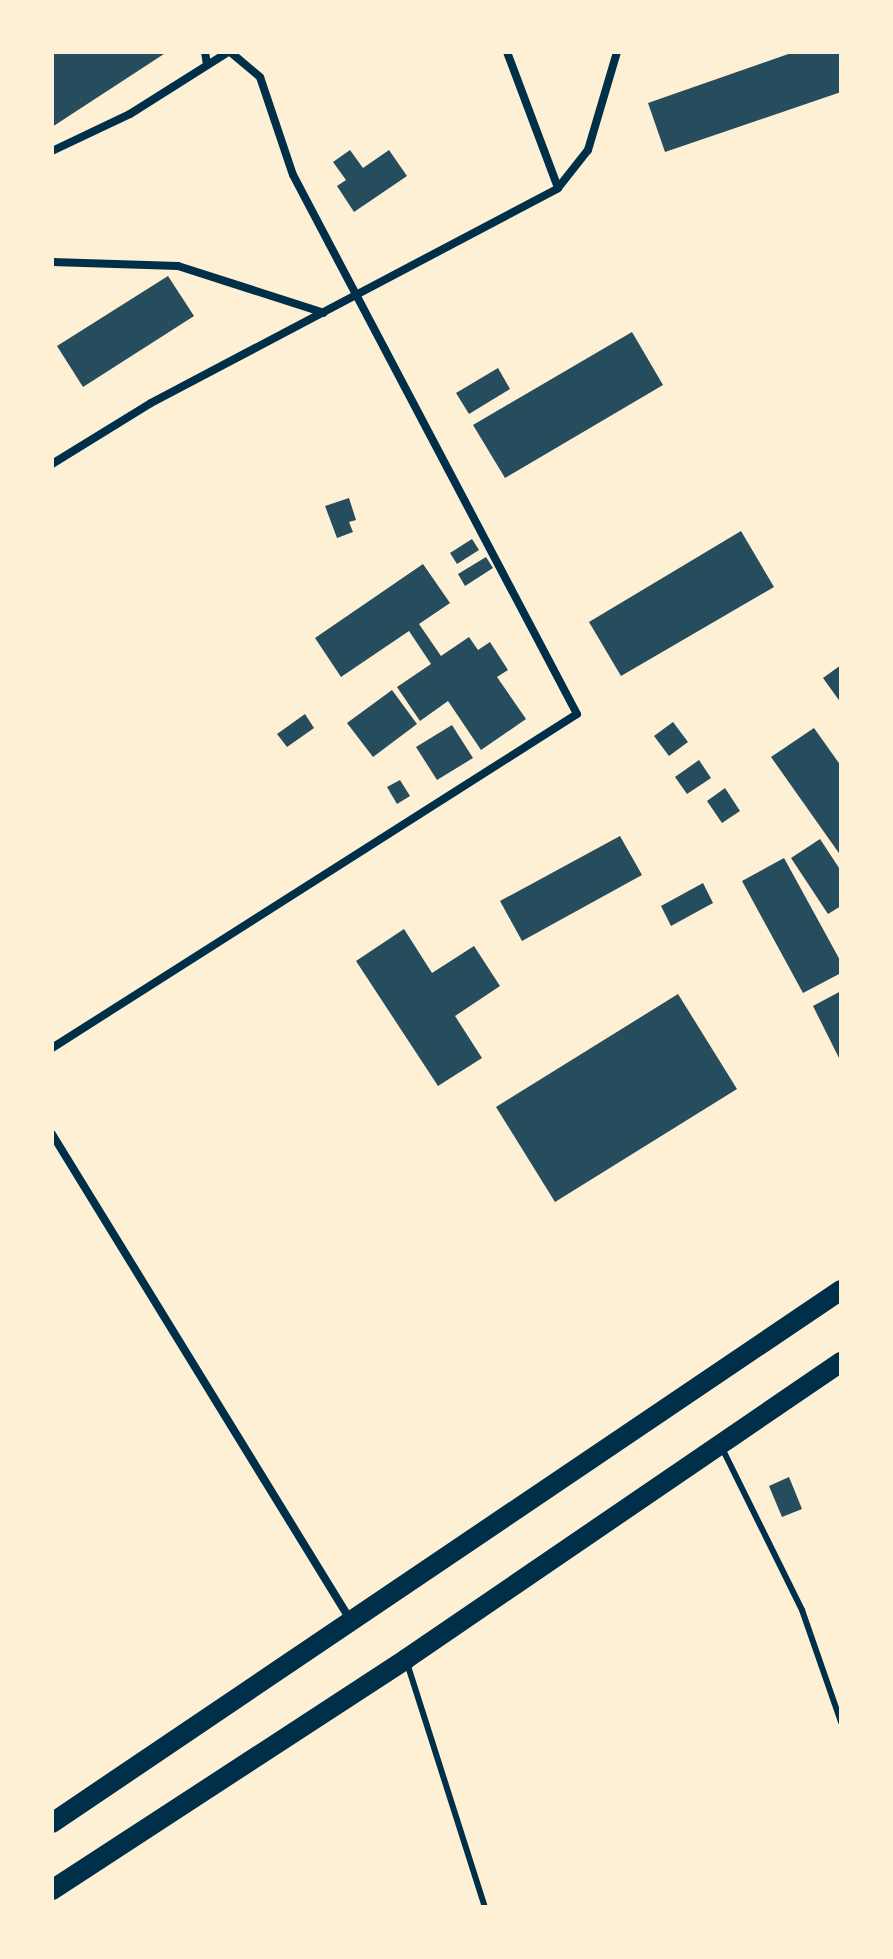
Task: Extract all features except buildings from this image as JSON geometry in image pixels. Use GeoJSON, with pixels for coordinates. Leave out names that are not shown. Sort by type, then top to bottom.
{"type":"FeatureCollection","features":[{"type":"Feature","properties":{"kind":"main road"},"geometry":{"type":"LineString","coordinates":[[52,1823],[353,1624],[841,1290]]}},
{"type":"Feature","properties":{"kind":"main road"},"geometry":{"type":"LineString","coordinates":[[52,1890],[406,1659],[841,1362]]}},
{"type":"Feature","properties":{"kind":"street"},"geometry":{"type":"LineString","coordinates":[[205,52],[207,64]]}},
{"type":"Feature","properties":{"kind":"street"},"geometry":{"type":"LineString","coordinates":[[52,151],[130,114],[229,52],[260,77],[293,175],[359,295],[577,714],[52,1048]]}},
{"type":"Feature","properties":{"kind":"street"},"geometry":{"type":"LineString","coordinates":[[507,52],[558,188]]}},
{"type":"Feature","properties":{"kind":"street"},"geometry":{"type":"LineString","coordinates":[[52,464],[151,403],[558,188],[588,150],[617,52]]}},
{"type":"Feature","properties":{"kind":"street"},"geometry":{"type":"LineString","coordinates":[[52,259],[178,266],[324,313]]}},
{"type":"Feature","properties":{"kind":"street"},"geometry":{"type":"LineString","coordinates":[[52,1134],[353,1624]]}},
{"type":"Feature","properties":{"kind":"lane"},"geometry":{"type":"LineString","coordinates":[[720,1443],[802,1610],[841,1722]]}},
{"type":"Feature","properties":{"kind":"lane"},"geometry":{"type":"LineString","coordinates":[[406,1659],[485,1907]]}}]}
